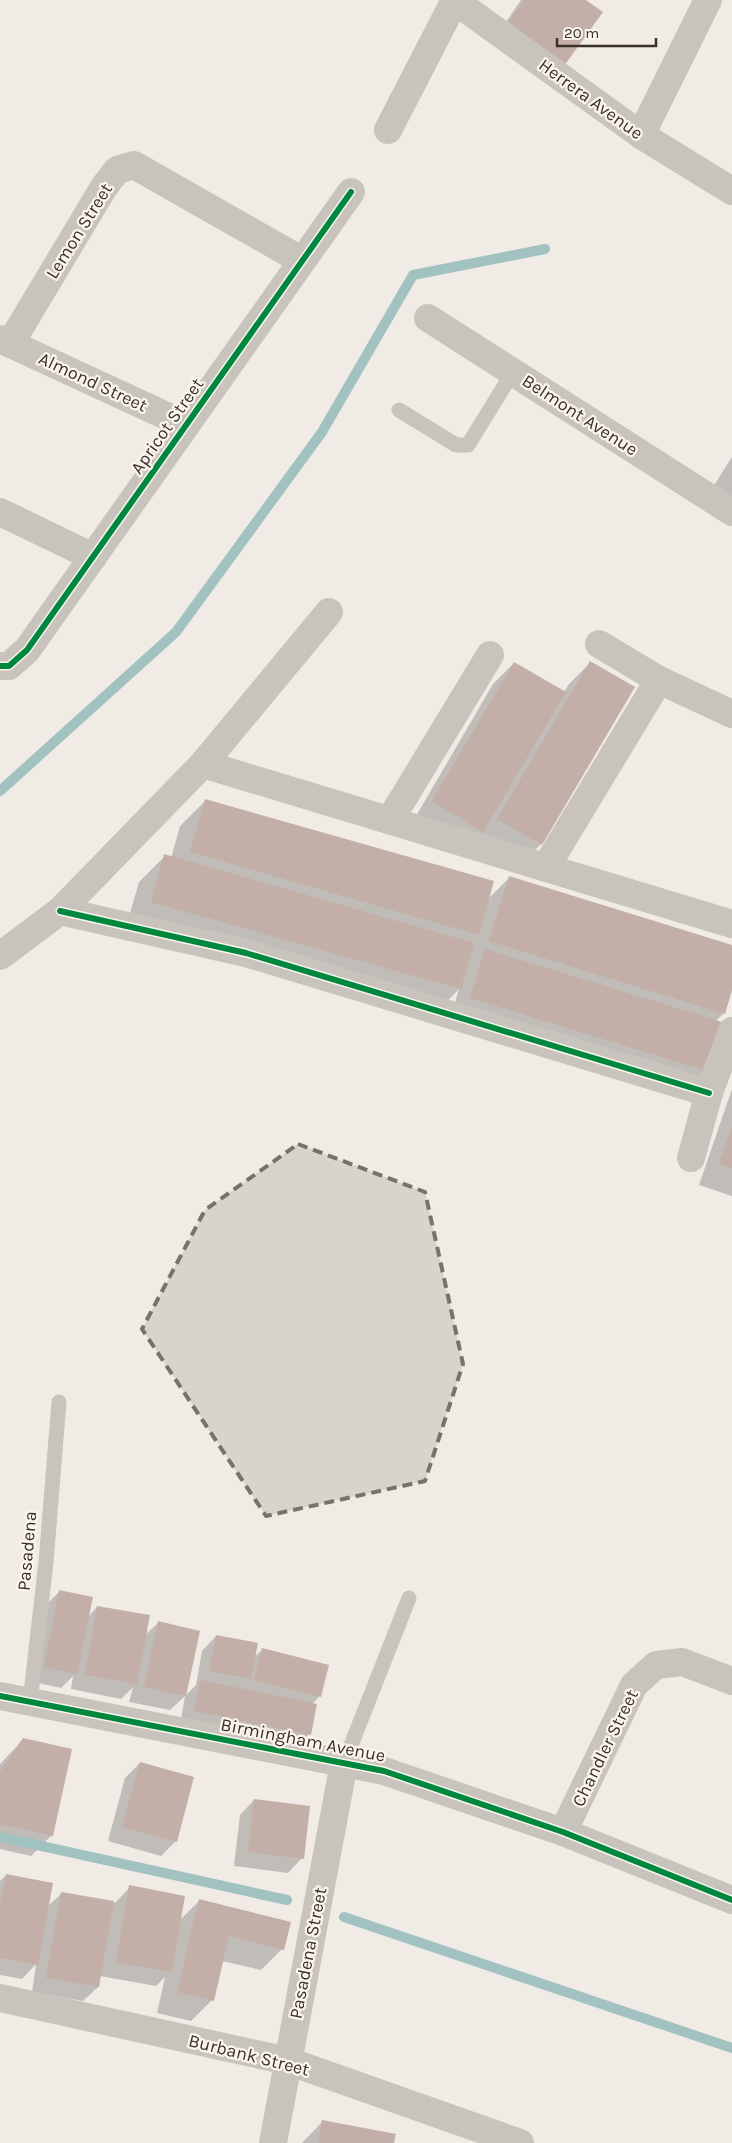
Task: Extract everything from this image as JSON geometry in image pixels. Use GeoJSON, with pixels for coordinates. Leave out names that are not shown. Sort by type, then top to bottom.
{"type":"FeatureCollection","features":[{"type":"Feature","properties":{"kind":"street"},"geometry":{"type":"LineString","coordinates":[[388,130],[455,0]]}},
{"type":"Feature","properties":{"kind":"street","name":"Herrera Avenue"},"geometry":{"type":"LineString","coordinates":[[455,0],[641,135],[732,191]]}},
{"type":"Feature","properties":{"kind":"street"},"geometry":{"type":"LineString","coordinates":[[641,135],[708,0]]}},
{"type":"Feature","properties":{"kind":"street","name":"Lemon Street"},"geometry":{"type":"LineString","coordinates":[[5,342],[104,187],[117,170],[134,165],[301,260]]}},
{"type":"Feature","properties":{"kind":"street","name":"Apricot Street"},"geometry":{"type":"LineString","coordinates":[[0,666],[9,666],[27,650],[301,260],[351,192]]}},
{"type":"Feature","properties":{"kind":"street","name":"Belmont Avenue"},"geometry":{"type":"LineString","coordinates":[[428,318],[732,512]]}},
{"type":"Feature","properties":{"kind":"street","name":"Almond Street"},"geometry":{"type":"LineString","coordinates":[[5,342],[186,425]]}},
{"type":"Feature","properties":{"kind":"street"},"geometry":{"type":"LineString","coordinates":[[0,512],[93,556]]}},
{"type":"Feature","properties":{"kind":"street"},"geometry":{"type":"LineString","coordinates":[[0,956],[60,911],[203,764],[329,612]]}},
{"type":"Feature","properties":{"kind":"street"},"geometry":{"type":"LineString","coordinates":[[599,644],[659,680],[732,714]]}},
{"type":"Feature","properties":{"kind":"street"},"geometry":{"type":"LineString","coordinates":[[390,820],[490,655]]}},
{"type":"Feature","properties":{"kind":"street"},"geometry":{"type":"LineString","coordinates":[[546,867],[659,680]]}},
{"type":"Feature","properties":{"kind":"street"},"geometry":{"type":"LineString","coordinates":[[203,764],[732,924]]}},
{"type":"Feature","properties":{"kind":"street"},"geometry":{"type":"LineString","coordinates":[[60,911],[246,953],[709,1093]]}},
{"type":"Feature","properties":{"kind":"street"},"geometry":{"type":"LineString","coordinates":[[692,1158],[709,1093],[732,1031]]}},
{"type":"Feature","properties":{"kind":"street","name":"Chandler Street"},"geometry":{"type":"LineString","coordinates":[[563,1832],[634,1686],[656,1665],[682,1662],[732,1680]]}},
{"type":"Feature","properties":{"kind":"street","name":"Birmingham Avenue"},"geometry":{"type":"LineString","coordinates":[[0,1696],[384,1771],[563,1832],[732,1900]]}},
{"type":"Feature","properties":{"kind":"street","name":"Pasadena Street"},"geometry":{"type":"LineString","coordinates":[[274,2143],[344,1763]]}},
{"type":"Feature","properties":{"kind":"street","name":"Burbank Street"},"geometry":{"type":"LineString","coordinates":[[0,1998],[288,2061],[511,2141]]}},
{"type":"Feature","properties":{"kind":"lane"},"geometry":{"type":"LineString","coordinates":[[400,410],[456,445],[468,445],[513,372]]}},
{"type":"Feature","properties":{"kind":"lane","name":"Pasadena"},"geometry":{"type":"LineString","coordinates":[[30,1702],[46,1562],[59,1402]]}},
{"type":"Feature","properties":{"kind":"lane"},"geometry":{"type":"LineString","coordinates":[[344,1763],[410,1598]]}},
{"type":"Feature","properties":{"kind":"highlighted area"},"geometry":{"type":"Polygon","coordinates":[[[298,1144],[425,1192],[463,1364],[425,1481],[266,1516],[142,1329],[205,1210],[298,1144]]]}},
{"type":"Feature","properties":{"kind":"building"},"geometry":{"type":"Polygon","coordinates":[[[524,0],[586,0],[603,12],[564,66],[506,26],[524,0]]]}},
{"type":"Feature","properties":{"kind":"building"},"geometry":{"type":"Polygon","coordinates":[[[590,661],[635,687],[542,845],[497,819],[590,661]]]}},
{"type":"Feature","properties":{"kind":"building"},"geometry":{"type":"Polygon","coordinates":[[[514,662],[566,692],[483,832],[432,801],[514,662]]]}},
{"type":"Feature","properties":{"kind":"building"},"geometry":{"type":"Polygon","coordinates":[[[205,799],[494,881],[479,935],[190,852],[205,799]]]}},
{"type":"Feature","properties":{"kind":"building"},"geometry":{"type":"Polygon","coordinates":[[[164,854],[474,943],[461,989],[151,902],[164,854]]]}},
{"type":"Feature","properties":{"kind":"building"},"geometry":{"type":"Polygon","coordinates":[[[509,876],[732,945],[732,990],[725,1014],[489,941],[509,876]]]}},
{"type":"Feature","properties":{"kind":"building"},"geometry":{"type":"Polygon","coordinates":[[[485,949],[722,1022],[707,1071],[470,998],[485,949]]]}},
{"type":"Feature","properties":{"kind":"building"},"geometry":{"type":"Polygon","coordinates":[[[732,1127],[732,1168],[719,1164],[732,1127]]]}},
{"type":"Feature","properties":{"kind":"building"},"geometry":{"type":"Polygon","coordinates":[[[59,1590],[93,1597],[77,1674],[44,1667],[59,1590]]]}},
{"type":"Feature","properties":{"kind":"building"},"geometry":{"type":"Polygon","coordinates":[[[97,1606],[150,1615],[137,1684],[85,1675],[97,1606]]]}},
{"type":"Feature","properties":{"kind":"building"},"geometry":{"type":"Polygon","coordinates":[[[158,1621],[200,1631],[186,1696],[144,1687],[158,1621]]]}},
{"type":"Feature","properties":{"kind":"building"},"geometry":{"type":"Polygon","coordinates":[[[216,1635],[258,1643],[251,1679],[209,1671],[216,1635]]]}},
{"type":"Feature","properties":{"kind":"building"},"geometry":{"type":"Polygon","coordinates":[[[262,1648],[329,1665],[321,1697],[254,1680],[262,1648]]]}},
{"type":"Feature","properties":{"kind":"building"},"geometry":{"type":"Polygon","coordinates":[[[200,1680],[317,1704],[311,1735],[194,1711],[200,1680]]]}},
{"type":"Feature","properties":{"kind":"building"},"geometry":{"type":"Polygon","coordinates":[[[23,1738],[72,1749],[53,1836],[0,1824],[0,1772],[23,1738]]]}},
{"type":"Feature","properties":{"kind":"building"},"geometry":{"type":"Polygon","coordinates":[[[140,1762],[194,1777],[177,1842],[122,1827],[140,1762]]]}},
{"type":"Feature","properties":{"kind":"building"},"geometry":{"type":"Polygon","coordinates":[[[254,1799],[310,1806],[304,1859],[248,1852],[254,1799]]]}},
{"type":"Feature","properties":{"kind":"building"},"geometry":{"type":"Polygon","coordinates":[[[6,1874],[53,1883],[38,1965],[0,1958],[0,1903],[6,1874]]]}},
{"type":"Feature","properties":{"kind":"building"},"geometry":{"type":"Polygon","coordinates":[[[129,1885],[185,1896],[172,1972],[116,1962],[129,1885]]]}},
{"type":"Feature","properties":{"kind":"building"},"geometry":{"type":"Polygon","coordinates":[[[61,1892],[114,1901],[99,1987],[46,1978],[61,1892]]]}},
{"type":"Feature","properties":{"kind":"building"},"geometry":{"type":"Polygon","coordinates":[[[199,1899],[291,1922],[284,1950],[229,1936],[214,2001],[177,1992],[199,1899]]]}},
{"type":"Feature","properties":{"kind":"building"},"geometry":{"type":"Polygon","coordinates":[[[322,2120],[396,2134],[394,2143],[318,2143],[322,2120]]]}},
{"type":"Feature","properties":{"kind":"waterway"},"geometry":{"type":"LineString","coordinates":[[0,791],[176,632],[322,432],[413,275],[545,249]]}},
{"type":"Feature","properties":{"kind":"waterway"},"geometry":{"type":"LineString","coordinates":[[0,1837],[287,1900]]}},
{"type":"Feature","properties":{"kind":"waterway"},"geometry":{"type":"LineString","coordinates":[[344,1917],[732,2048]]}},
{"type":"Feature","properties":{"kind":"cycle path"},"geometry":{"type":"LineString","coordinates":[[0,666],[9,666],[27,650],[351,192]]}},
{"type":"Feature","properties":{"kind":"cycle path"},"geometry":{"type":"LineString","coordinates":[[60,911],[246,953],[709,1093]]}},
{"type":"Feature","properties":{"kind":"cycle path"},"geometry":{"type":"LineString","coordinates":[[0,1696],[384,1771],[563,1832],[732,1900]]}}]}
